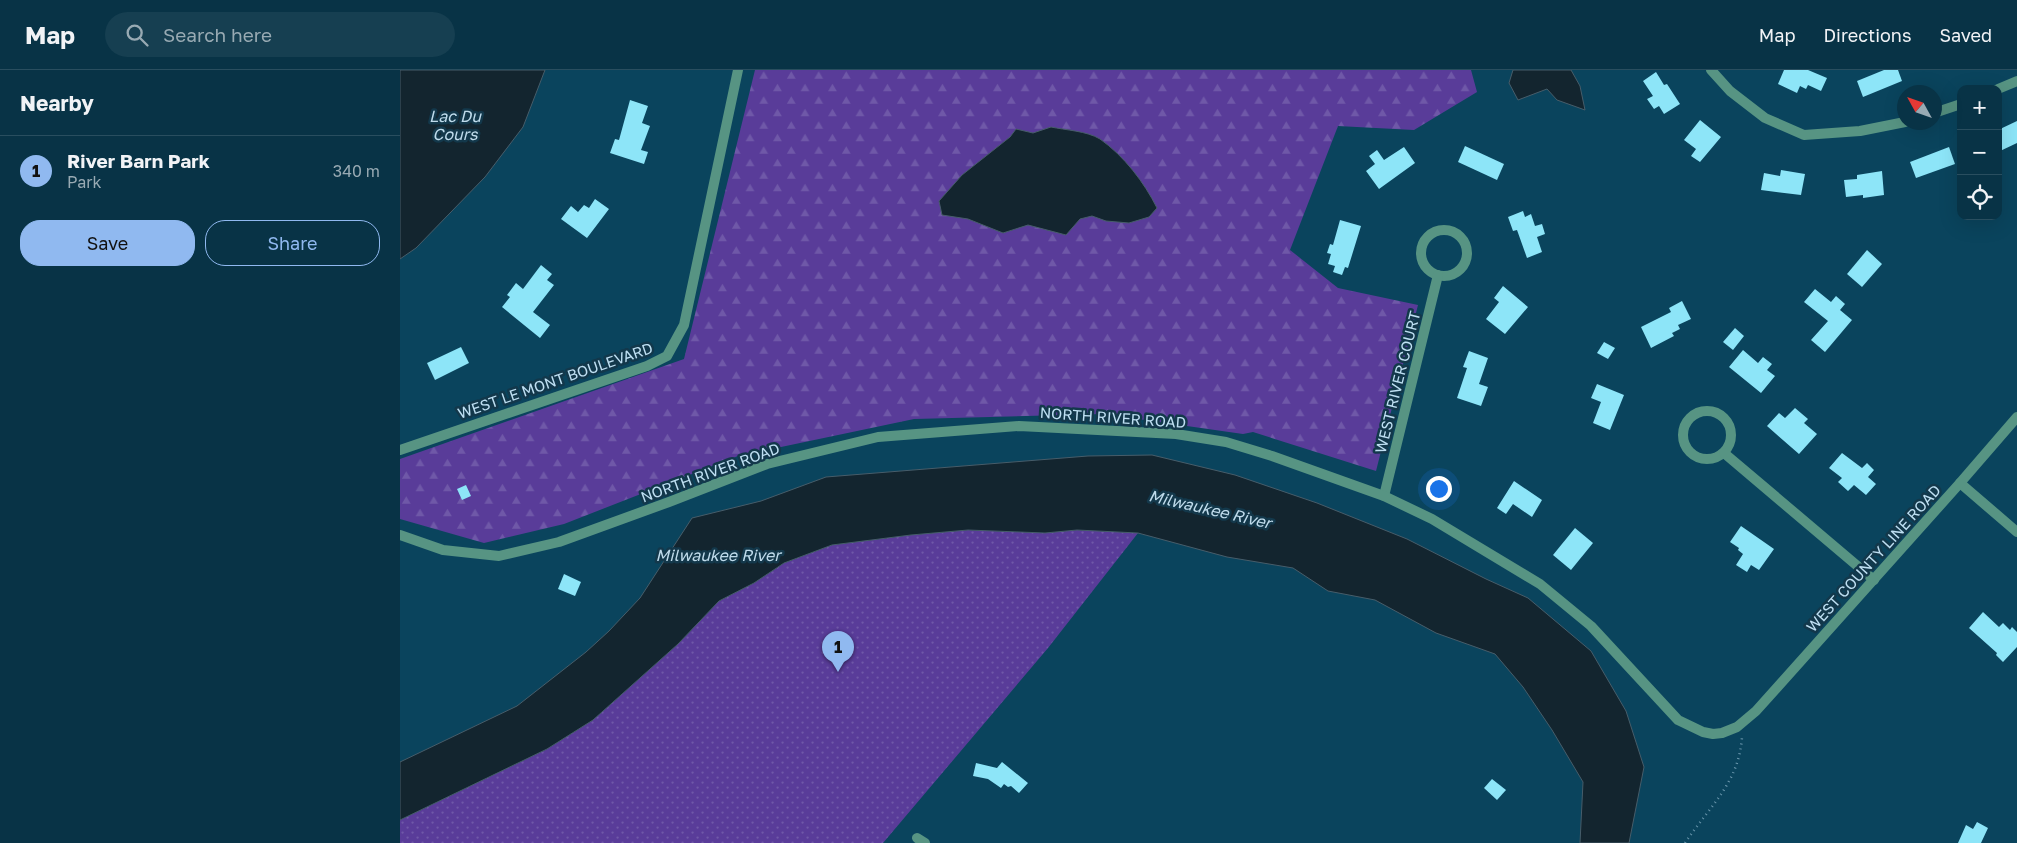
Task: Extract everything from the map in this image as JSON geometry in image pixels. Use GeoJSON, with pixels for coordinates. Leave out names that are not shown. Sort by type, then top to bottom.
{"type":"FeatureCollection","features":[{"type":"Feature","properties":{"kind":"street","name":"WEST LE MONT BOULEVARD"},"geometry":{"type":"LineString","coordinates":[[400,450],[647,366],[667,356],[684,325],[738,70]]}},
{"type":"Feature","properties":{"kind":"street"},"geometry":{"type":"LineString","coordinates":[[1711,70],[1730,90],[1765,118],[1804,135],[1860,132],[1897,124]]}},
{"type":"Feature","properties":{"kind":"street"},"geometry":{"type":"LineString","coordinates":[[2002,87],[2017,81]]}},
{"type":"Feature","properties":{"kind":"street"},"geometry":{"type":"LineString","coordinates":[[1942,110],[1957,105]]}},
{"type":"Feature","properties":{"kind":"street"},"geometry":{"type":"LineString","coordinates":[[1443,230],[1450,231],[1463,240],[1466,255],[1460,269],[1453,274],[1438,275],[1431,272],[1422,261],[1422,247],[1430,235],[1443,230]]}},
{"type":"Feature","properties":{"kind":"street","name":"WEST RIVER COURT"},"geometry":{"type":"LineString","coordinates":[[1384,496],[1438,275]]}},
{"type":"Feature","properties":{"kind":"street"},"geometry":{"type":"LineString","coordinates":[[1701,412],[1716,413],[1723,417],[1728,423],[1731,439],[1724,453],[1710,460],[1702,460],[1688,451],[1682,436],[1688,420],[1701,412]]}},
{"type":"Feature","properties":{"kind":"street","name":"WEST COUNTY LINE ROAD"},"geometry":{"type":"LineString","coordinates":[[1750,718],[2017,417]]}},
{"type":"Feature","properties":{"kind":"street","name":"NORTH RIVER ROAD"},"geometry":{"type":"LineString","coordinates":[[400,535],[442,550],[499,556],[558,542],[767,464],[878,437],[1019,426],[1176,434],[1226,442],[1384,496],[1432,519],[1540,584],[1591,626],[1678,720],[1703,732],[1713,734],[1722,733],[1739,726],[1750,718]]}},
{"type":"Feature","properties":{"kind":"street"},"geometry":{"type":"LineString","coordinates":[[1724,453],[1874,580]]}},
{"type":"Feature","properties":{"kind":"street"},"geometry":{"type":"LineString","coordinates":[[1960,483],[2017,532]]}},
{"type":"Feature","properties":{"kind":"path"},"geometry":{"type":"LineString","coordinates":[[1684,843],[1721,796],[1734,774],[1742,744],[1739,726]]}},
{"type":"Feature","properties":{"kind":"green space"},"geometry":{"type":"Polygon","coordinates":[[[755,70],[1471,70],[1477,92],[1414,130],[1338,126],[1290,250],[1338,288],[1418,305],[1376,471],[1253,432],[1243,434],[1103,414],[914,419],[738,456],[564,524],[484,543],[400,519],[400,459],[684,359],[755,70]]]}},
{"type":"Feature","properties":{"kind":"green space"},"geometry":{"type":"Polygon","coordinates":[[[968,530],[1045,533],[1077,530],[1138,533],[1048,648],[883,843],[400,843],[400,820],[547,749],[593,720],[678,644],[719,601],[754,583],[784,563],[832,545],[968,530]]]}},
{"type":"Feature","properties":{"kind":"water","name":"Lac Du Cours"},"geometry":{"type":"Polygon","coordinates":[[[400,70],[545,70],[523,127],[485,177],[416,248],[400,259],[400,70]]]}},
{"type":"Feature","properties":{"kind":"water"},"geometry":{"type":"Polygon","coordinates":[[[1513,70],[1571,70],[1580,86],[1585,110],[1557,100],[1547,89],[1518,100],[1509,83],[1513,70]]]}},
{"type":"Feature","properties":{"kind":"water"},"geometry":{"type":"Polygon","coordinates":[[[1051,127],[1082,132],[1100,139],[1133,170],[1157,208],[1149,217],[1129,223],[1106,221],[1092,216],[1080,219],[1066,235],[1028,225],[1003,233],[968,219],[942,215],[939,201],[962,175],[1010,137],[1016,129],[1033,133],[1051,127]]]}},
{"type":"Feature","properties":{"kind":"water","name":"Milwaukee River"},"geometry":{"type":"Polygon","coordinates":[[[1152,455],[1235,475],[1317,503],[1407,539],[1528,598],[1591,651],[1626,711],[1644,767],[1629,843],[1580,843],[1583,782],[1552,730],[1523,687],[1495,654],[1436,633],[1375,600],[1328,591],[1293,568],[1227,557],[1138,533],[1077,530],[1045,533],[968,530],[911,535],[832,545],[784,563],[754,583],[719,601],[678,644],[593,720],[547,749],[400,820],[400,762],[517,706],[586,652],[640,598],[692,518],[761,501],[826,477],[1088,456],[1152,455]]]}},
{"type":"Feature","properties":{"kind":"building"},"geometry":{"type":"Polygon","coordinates":[[[1784,70],[1808,70],[1827,78],[1821,91],[1808,85],[1806,89],[1800,86],[1797,93],[1778,84],[1784,70]]]}},
{"type":"Feature","properties":{"kind":"building"},"geometry":{"type":"Polygon","coordinates":[[[1884,70],[1898,70],[1902,81],[1863,97],[1857,81],[1884,70]]]}},
{"type":"Feature","properties":{"kind":"building"},"geometry":{"type":"Polygon","coordinates":[[[1656,72],[1664,85],[1667,84],[1680,104],[1664,114],[1659,106],[1654,109],[1647,99],[1653,96],[1643,81],[1656,72]]]}},
{"type":"Feature","properties":{"kind":"building"},"geometry":{"type":"Polygon","coordinates":[[[630,100],[648,106],[642,123],[650,126],[641,150],[648,152],[644,164],[610,153],[615,139],[619,140],[630,100]]]}},
{"type":"Feature","properties":{"kind":"building"},"geometry":{"type":"Polygon","coordinates":[[[1700,120],[1721,137],[1700,162],[1691,156],[1696,149],[1684,140],[1700,120]]]}},
{"type":"Feature","properties":{"kind":"building"},"geometry":{"type":"Polygon","coordinates":[[[2017,121],[2017,143],[2002,150],[2002,130],[2002,128],[2017,121]]]}},
{"type":"Feature","properties":{"kind":"building"},"geometry":{"type":"Polygon","coordinates":[[[1465,146],[1504,164],[1497,180],[1458,162],[1465,146]]]}},
{"type":"Feature","properties":{"kind":"building"},"geometry":{"type":"Polygon","coordinates":[[[1404,147],[1415,163],[1379,189],[1366,171],[1375,164],[1369,156],[1377,150],[1384,160],[1404,147]]]}},
{"type":"Feature","properties":{"kind":"building"},"geometry":{"type":"Polygon","coordinates":[[[1949,147],[1955,164],[1916,178],[1910,162],[1949,147]]]}},
{"type":"Feature","properties":{"kind":"building"},"geometry":{"type":"Polygon","coordinates":[[[1781,170],[1805,174],[1801,195],[1761,190],[1764,173],[1780,176],[1781,170]]]}},
{"type":"Feature","properties":{"kind":"building"},"geometry":{"type":"Polygon","coordinates":[[[1882,171],[1884,195],[1863,198],[1863,195],[1846,197],[1844,180],[1857,179],[1857,175],[1882,171]]]}},
{"type":"Feature","properties":{"kind":"building"},"geometry":{"type":"Polygon","coordinates":[[[595,199],[609,209],[587,238],[561,219],[571,206],[578,212],[584,205],[589,208],[595,199]]]}},
{"type":"Feature","properties":{"kind":"building"},"geometry":{"type":"Polygon","coordinates":[[[1523,211],[1525,217],[1531,214],[1535,226],[1542,224],[1545,234],[1537,237],[1542,252],[1527,258],[1517,230],[1513,231],[1508,217],[1523,211]]]}},
{"type":"Feature","properties":{"kind":"building"},"geometry":{"type":"Polygon","coordinates":[[[1340,220],[1361,226],[1348,268],[1345,267],[1342,275],[1333,272],[1335,266],[1328,264],[1331,254],[1327,253],[1330,244],[1333,245],[1340,220]]]}},
{"type":"Feature","properties":{"kind":"building"},"geometry":{"type":"Polygon","coordinates":[[[1867,250],[1882,264],[1862,287],[1847,274],[1867,250]]]}},
{"type":"Feature","properties":{"kind":"building"},"geometry":{"type":"Polygon","coordinates":[[[541,265],[552,274],[547,280],[554,285],[533,312],[550,325],[540,338],[502,307],[510,297],[507,295],[516,283],[523,289],[541,265]]]}},
{"type":"Feature","properties":{"kind":"building"},"geometry":{"type":"Polygon","coordinates":[[[1503,286],[1528,307],[1505,334],[1486,319],[1499,302],[1494,298],[1503,286]]]}},
{"type":"Feature","properties":{"kind":"building"},"geometry":{"type":"Polygon","coordinates":[[[1815,289],[1831,302],[1836,296],[1845,304],[1840,310],[1852,320],[1825,352],[1811,340],[1828,321],[1804,302],[1815,289]]]}},
{"type":"Feature","properties":{"kind":"building"},"geometry":{"type":"Polygon","coordinates":[[[1682,301],[1691,319],[1678,325],[1680,329],[1672,333],[1674,336],[1651,348],[1641,327],[1671,312],[1669,308],[1682,301]]]}},
{"type":"Feature","properties":{"kind":"building"},"geometry":{"type":"Polygon","coordinates":[[[1735,328],[1744,336],[1733,350],[1723,342],[1735,328]]]}},
{"type":"Feature","properties":{"kind":"building"},"geometry":{"type":"Polygon","coordinates":[[[1604,342],[1615,348],[1608,359],[1597,353],[1604,342]]]}},
{"type":"Feature","properties":{"kind":"building"},"geometry":{"type":"Polygon","coordinates":[[[461,347],[469,363],[435,380],[427,363],[461,347]]]}},
{"type":"Feature","properties":{"kind":"building"},"geometry":{"type":"Polygon","coordinates":[[[1743,350],[1758,363],[1763,357],[1772,364],[1767,370],[1775,376],[1761,393],[1729,367],[1743,350]]]}},
{"type":"Feature","properties":{"kind":"building"},"geometry":{"type":"Polygon","coordinates":[[[1469,351],[1488,358],[1479,384],[1488,387],[1481,406],[1457,398],[1467,368],[1463,367],[1469,351]]]}},
{"type":"Feature","properties":{"kind":"building"},"geometry":{"type":"Polygon","coordinates":[[[1597,384],[1624,395],[1610,430],[1593,423],[1601,402],[1591,398],[1597,384]]]}},
{"type":"Feature","properties":{"kind":"building"},"geometry":{"type":"Polygon","coordinates":[[[1795,408],[1808,419],[1804,423],[1817,434],[1799,454],[1767,426],[1779,413],[1785,418],[1795,408]]]}},
{"type":"Feature","properties":{"kind":"building"},"geometry":{"type":"Polygon","coordinates":[[[1842,453],[1862,468],[1867,463],[1874,470],[1868,477],[1876,484],[1866,495],[1854,485],[1848,491],[1838,482],[1842,478],[1829,468],[1842,453]]]}},
{"type":"Feature","properties":{"kind":"building"},"geometry":{"type":"Polygon","coordinates":[[[1514,481],[1542,500],[1532,517],[1513,504],[1506,514],[1497,508],[1514,481]]]}},
{"type":"Feature","properties":{"kind":"building"},"geometry":{"type":"Polygon","coordinates":[[[466,485],[471,496],[462,500],[457,489],[466,485]]]}},
{"type":"Feature","properties":{"kind":"building"},"geometry":{"type":"Polygon","coordinates":[[[1741,526],[1774,549],[1759,570],[1751,565],[1747,572],[1736,565],[1743,554],[1738,550],[1739,548],[1730,542],[1741,526]]]}},
{"type":"Feature","properties":{"kind":"building"},"geometry":{"type":"Polygon","coordinates":[[[1575,528],[1593,543],[1571,570],[1553,555],[1575,528]]]}},
{"type":"Feature","properties":{"kind":"building"},"geometry":{"type":"Polygon","coordinates":[[[564,574],[581,582],[575,596],[558,589],[564,574]]]}},
{"type":"Feature","properties":{"kind":"building"},"geometry":{"type":"Polygon","coordinates":[[[1983,612],[1999,627],[2003,623],[2010,630],[2012,627],[2017,632],[2017,647],[2003,662],[1996,655],[1997,653],[1969,628],[1983,612]]]}},
{"type":"Feature","properties":{"kind":"building"},"geometry":{"type":"Polygon","coordinates":[[[1002,762],[1028,783],[1019,793],[1011,786],[1008,787],[1004,784],[1001,788],[988,779],[973,776],[976,763],[997,768],[1002,762]]]}},
{"type":"Feature","properties":{"kind":"building"},"geometry":{"type":"Polygon","coordinates":[[[1492,779],[1506,790],[1497,800],[1484,788],[1492,779]]]}},
{"type":"Feature","properties":{"kind":"building"},"geometry":{"type":"Polygon","coordinates":[[[1977,822],[1988,828],[1981,843],[1958,843],[1966,825],[1973,829],[1977,822]]]}},
{"type":"Feature","properties":{"kind":"place","name":"River Barn Park"},"geometry":{"type":"Point","coordinates":[838,672]}}]}
